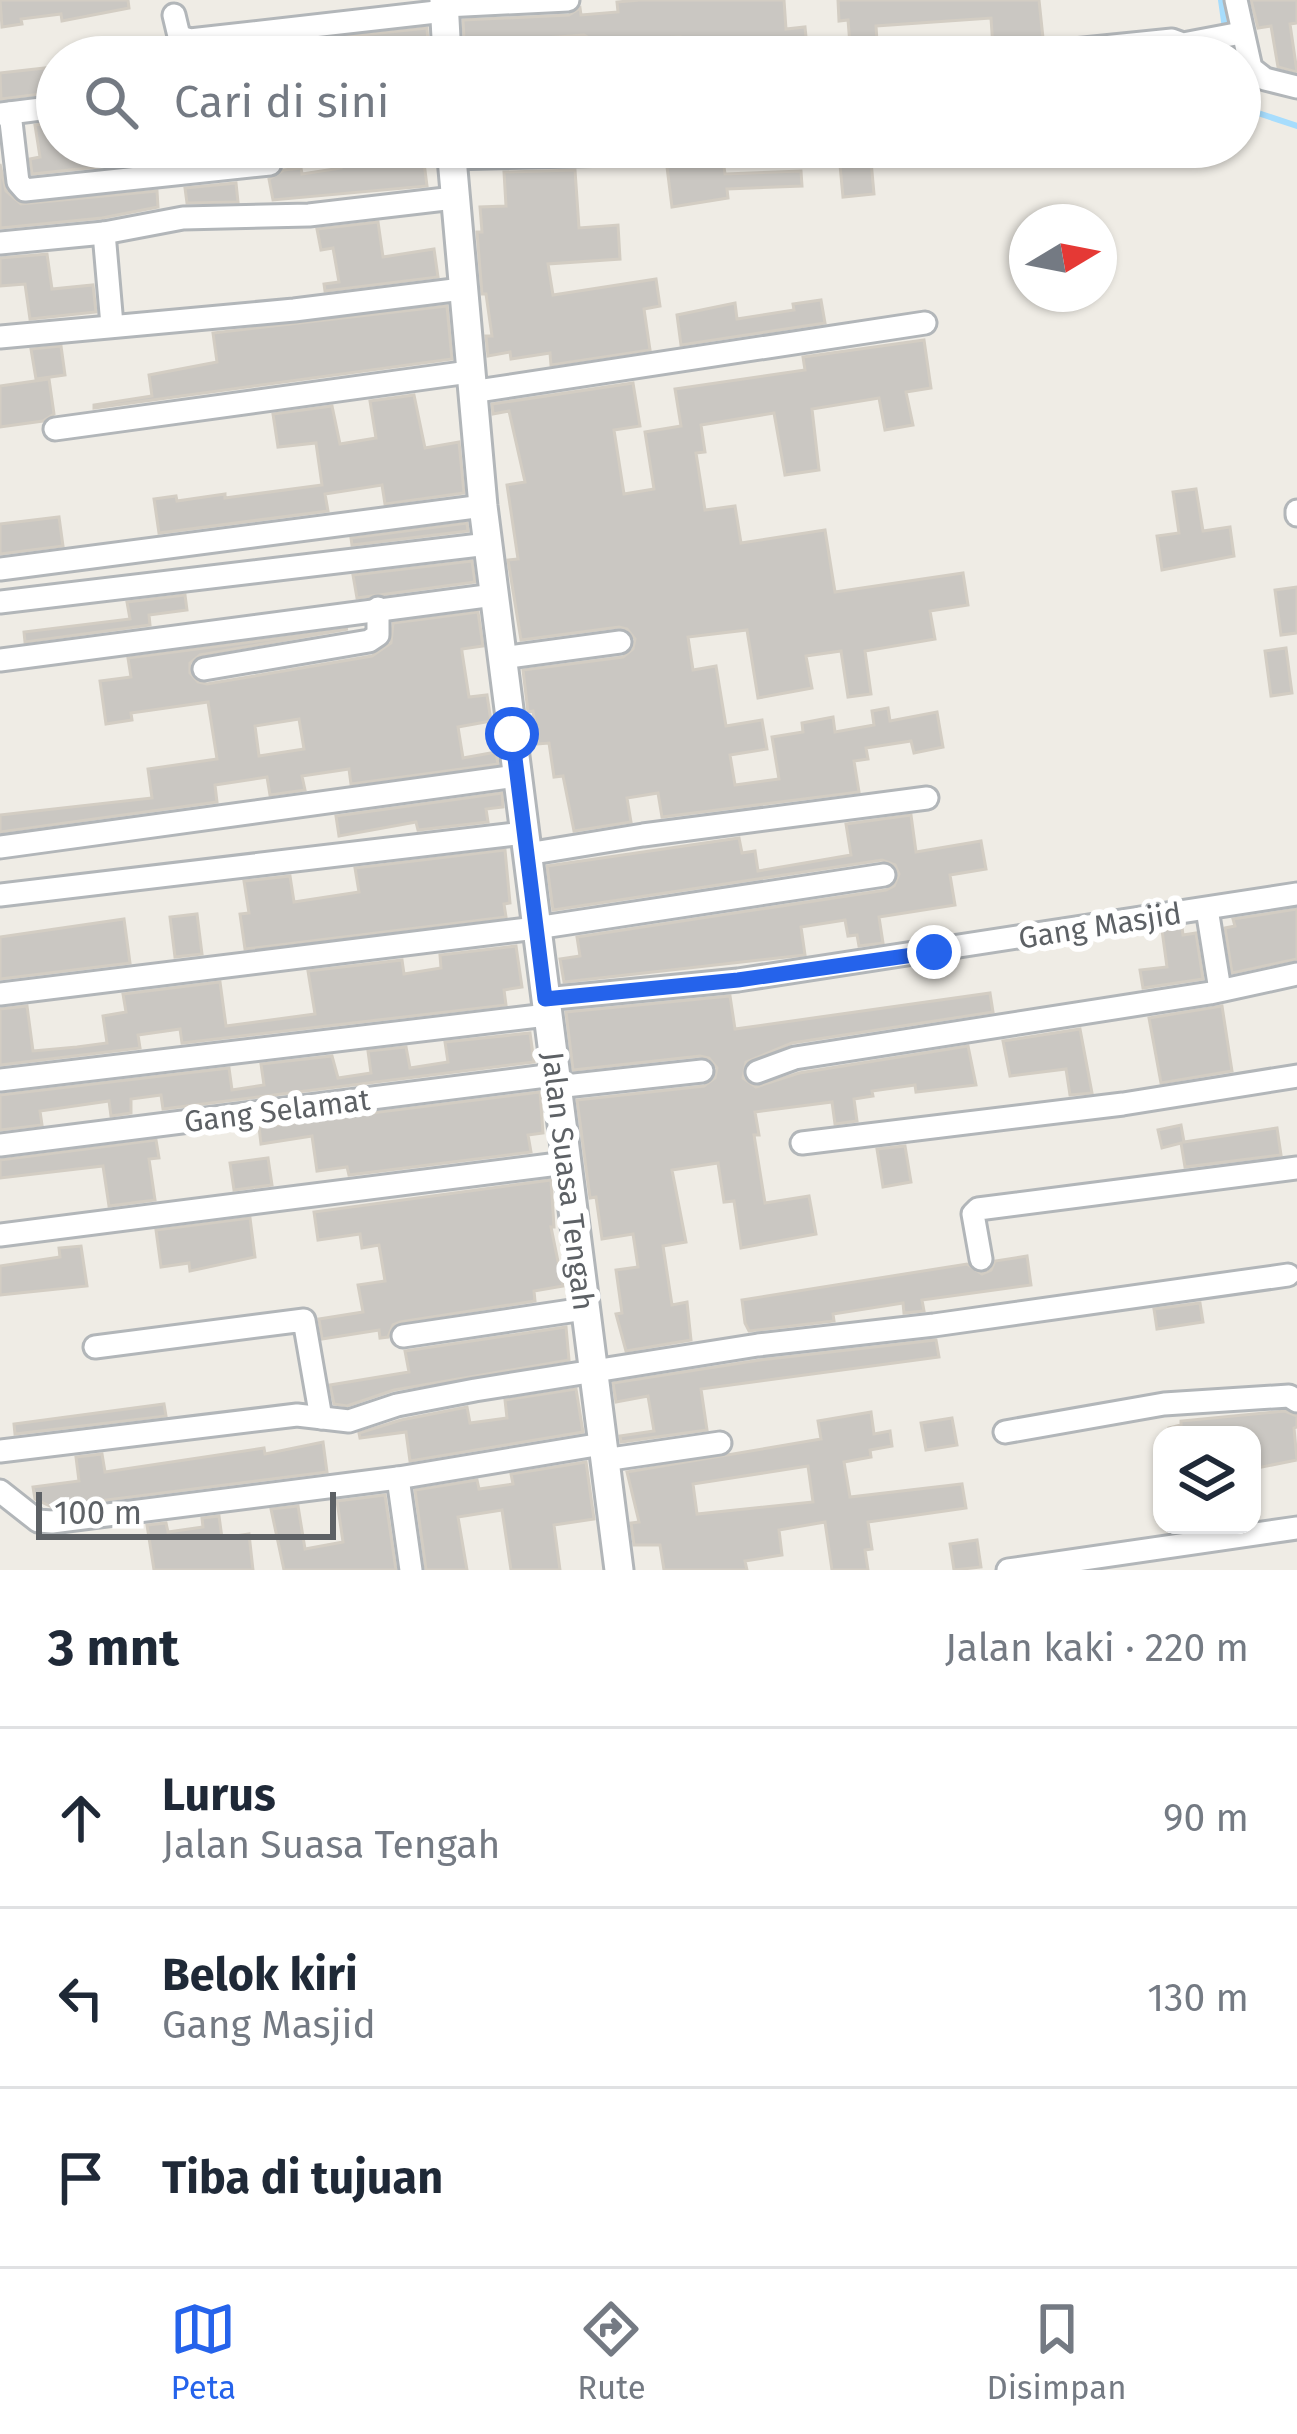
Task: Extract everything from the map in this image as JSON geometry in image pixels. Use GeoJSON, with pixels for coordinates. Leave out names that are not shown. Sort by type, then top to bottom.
{"type":"FeatureCollection","features":[{"type":"Feature","properties":{"kind":"street"},"geometry":{"type":"LineString","coordinates":[[220,36],[445,6],[568,0]]}},
{"type":"Feature","properties":{"kind":"street"},"geometry":{"type":"LineString","coordinates":[[1223,36],[1232,34],[1236,0]]}},
{"type":"Feature","properties":{"kind":"street"},"geometry":{"type":"LineString","coordinates":[[445,6],[446,36]]}},
{"type":"Feature","properties":{"kind":"street"},"geometry":{"type":"LineString","coordinates":[[174,15],[181,36]]}},
{"type":"Feature","properties":{"kind":"street"},"geometry":{"type":"LineString","coordinates":[[1261,75],[1297,87]]}},
{"type":"Feature","properties":{"kind":"street"},"geometry":{"type":"LineString","coordinates":[[36,110],[5,114],[18,182],[25,190],[232,168]]}},
{"type":"Feature","properties":{"kind":"street","name":"Jalan Suasa Tengah"},"geometry":{"type":"LineString","coordinates":[[452,168],[483,506],[619,1570]]}},
{"type":"Feature","properties":{"kind":"street"},"geometry":{"type":"LineString","coordinates":[[0,243],[104,233],[183,218],[309,215],[454,198]]}},
{"type":"Feature","properties":{"kind":"street"},"geometry":{"type":"LineString","coordinates":[[104,233],[112,325]]}},
{"type":"Feature","properties":{"kind":"street"},"geometry":{"type":"LineString","coordinates":[[0,337],[462,289]]}},
{"type":"Feature","properties":{"kind":"street"},"geometry":{"type":"LineString","coordinates":[[55,429],[925,323]]}},
{"type":"Feature","properties":{"kind":"street"},"geometry":{"type":"LineString","coordinates":[[0,569],[483,506]]}},
{"type":"Feature","properties":{"kind":"street"},"geometry":{"type":"LineString","coordinates":[[0,602],[488,544]]}},
{"type":"Feature","properties":{"kind":"street"},"geometry":{"type":"LineString","coordinates":[[0,660],[494,596]]}},
{"type":"Feature","properties":{"kind":"street"},"geometry":{"type":"LineString","coordinates":[[204,669],[370,641],[377,635],[378,608]]}},
{"type":"Feature","properties":{"kind":"street"},"geometry":{"type":"LineString","coordinates":[[502,658],[620,642]]}},
{"type":"Feature","properties":{"kind":"street"},"geometry":{"type":"LineString","coordinates":[[0,847],[517,776]]}},
{"type":"Feature","properties":{"kind":"street"},"geometry":{"type":"LineString","coordinates":[[0,895],[525,844],[927,798]]}},
{"type":"Feature","properties":{"kind":"street"},"geometry":{"type":"LineString","coordinates":[[0,994],[536,928],[884,875]]}},
{"type":"Feature","properties":{"kind":"street","name":"Gang Masjid"},"geometry":{"type":"LineString","coordinates":[[0,1080],[738,980],[1297,894]]}},
{"type":"Feature","properties":{"kind":"street"},"geometry":{"type":"LineString","coordinates":[[1207,909],[1220,990]]}},
{"type":"Feature","properties":{"kind":"street"},"geometry":{"type":"LineString","coordinates":[[757,1072],[794,1058],[1297,974]]}},
{"type":"Feature","properties":{"kind":"street","name":"Gang Selamat"},"geometry":{"type":"LineString","coordinates":[[0,1144],[555,1081],[703,1071]]}},
{"type":"Feature","properties":{"kind":"street"},"geometry":{"type":"LineString","coordinates":[[802,1143],[1123,1104],[1297,1076]]}},
{"type":"Feature","properties":{"kind":"street"},"geometry":{"type":"LineString","coordinates":[[0,1235],[566,1163]]}},
{"type":"Feature","properties":{"kind":"street"},"geometry":{"type":"LineString","coordinates":[[981,1259],[973,1214],[978,1208],[1297,1168]]}},
{"type":"Feature","properties":{"kind":"street"},"geometry":{"type":"LineString","coordinates":[[0,1451],[297,1415],[349,1421],[397,1405],[758,1345],[1288,1275]]}},
{"type":"Feature","properties":{"kind":"street"},"geometry":{"type":"LineString","coordinates":[[403,1336],[584,1309]]}},
{"type":"Feature","properties":{"kind":"street"},"geometry":{"type":"LineString","coordinates":[[95,1347],[301,1319],[306,1324],[321,1418]]}},
{"type":"Feature","properties":{"kind":"street"},"geometry":{"type":"LineString","coordinates":[[1005,1432],[1164,1404],[1289,1396],[1297,1401]]}},
{"type":"Feature","properties":{"kind":"street"},"geometry":{"type":"LineString","coordinates":[[0,1491],[38,1521],[52,1522],[603,1452],[720,1443]]}},
{"type":"Feature","properties":{"kind":"street"},"geometry":{"type":"LineString","coordinates":[[398,1478],[411,1570]]}},
{"type":"Feature","properties":{"kind":"street"},"geometry":{"type":"LineString","coordinates":[[1008,1570],[1297,1528]]}},
{"type":"Feature","properties":{"kind":"building"},"geometry":{"type":"Polygon","coordinates":[[[0,0],[128,0],[129,8],[62,21],[61,14],[21,19],[22,24],[2,27],[0,0]]]}},
{"type":"Feature","properties":{"kind":"building"},"geometry":{"type":"Polygon","coordinates":[[[784,0],[786,29],[805,27],[806,36],[464,36],[463,20],[569,15],[580,8],[581,15],[618,12],[617,2],[784,0]]]}},
{"type":"Feature","properties":{"kind":"building"},"geometry":{"type":"Polygon","coordinates":[[[838,0],[1039,0],[1043,36],[992,36],[991,18],[876,26],[877,36],[849,36],[848,20],[839,21],[838,0]]]}},
{"type":"Feature","properties":{"kind":"building"},"geometry":{"type":"Polygon","coordinates":[[[1251,0],[1297,0],[1297,23],[1290,24],[1297,72],[1278,67],[1271,26],[1258,28],[1251,0]]]}},
{"type":"Feature","properties":{"kind":"building"},"geometry":{"type":"Polygon","coordinates":[[[427,28],[428,36],[353,36],[427,28]]]}},
{"type":"Feature","properties":{"kind":"building"},"geometry":{"type":"Polygon","coordinates":[[[36,69],[36,95],[1,99],[0,73],[36,69]]]}},
{"type":"Feature","properties":{"kind":"building"},"geometry":{"type":"Polygon","coordinates":[[[36,158],[36,168],[89,168],[32,174],[30,159],[36,158]]]}},
{"type":"Feature","properties":{"kind":"building"},"geometry":{"type":"Polygon","coordinates":[[[0,164],[6,191],[21,204],[157,191],[158,207],[0,228],[0,164]]]}},
{"type":"Feature","properties":{"kind":"building"},"geometry":{"type":"Polygon","coordinates":[[[301,168],[302,174],[341,168],[425,168],[427,186],[273,200],[269,179],[284,170],[301,168]]]}},
{"type":"Feature","properties":{"kind":"building"},"geometry":{"type":"Polygon","coordinates":[[[667,168],[724,168],[725,174],[801,171],[802,186],[727,189],[728,198],[672,207],[667,168]]]}},
{"type":"Feature","properties":{"kind":"building"},"geometry":{"type":"Polygon","coordinates":[[[840,168],[872,168],[874,194],[843,197],[840,168]]]}},
{"type":"Feature","properties":{"kind":"building"},"geometry":{"type":"Polygon","coordinates":[[[575,170],[579,228],[618,225],[620,259],[548,264],[553,295],[656,279],[660,306],[644,309],[650,350],[551,365],[550,353],[511,359],[510,352],[488,356],[486,336],[492,336],[486,294],[482,294],[480,207],[506,206],[504,172],[575,170]]]}},
{"type":"Feature","properties":{"kind":"building"},"geometry":{"type":"Polygon","coordinates":[[[236,183],[238,202],[187,203],[185,188],[236,183]]]}},
{"type":"Feature","properties":{"kind":"building"},"geometry":{"type":"Polygon","coordinates":[[[378,222],[383,257],[434,249],[438,277],[325,291],[324,284],[339,282],[333,248],[321,250],[317,229],[378,222]]]}},
{"type":"Feature","properties":{"kind":"building"},"geometry":{"type":"Polygon","coordinates":[[[47,254],[52,289],[93,285],[96,312],[30,319],[25,284],[0,286],[0,258],[47,254]]]}},
{"type":"Feature","properties":{"kind":"building"},"geometry":{"type":"Polygon","coordinates":[[[821,300],[825,323],[681,345],[677,315],[735,303],[737,319],[794,310],[793,304],[821,300]]]}},
{"type":"Feature","properties":{"kind":"building"},"geometry":{"type":"Polygon","coordinates":[[[447,306],[452,359],[94,408],[152,396],[149,375],[217,362],[213,333],[447,306]]]}},
{"type":"Feature","properties":{"kind":"building"},"geometry":{"type":"Polygon","coordinates":[[[924,340],[931,388],[906,392],[913,425],[885,430],[879,398],[812,409],[819,470],[785,475],[774,413],[701,425],[705,452],[696,453],[705,510],[735,506],[741,543],[825,530],[835,592],[963,573],[968,605],[930,611],[935,639],[865,651],[871,694],[848,697],[841,651],[806,656],[812,688],[758,698],[747,630],[688,637],[693,670],[716,666],[726,726],[762,720],[767,749],[730,755],[735,785],[779,779],[772,737],[803,732],[802,723],[833,717],[835,732],[874,725],[872,711],[888,708],[890,721],[937,712],[943,747],[914,753],[911,741],[866,748],[868,759],[854,761],[859,792],[662,817],[658,793],[627,798],[631,822],[574,831],[563,776],[554,777],[549,743],[538,744],[523,670],[623,657],[633,649],[635,639],[619,627],[521,640],[508,560],[518,559],[507,485],[525,482],[509,411],[493,414],[492,404],[633,383],[640,426],[614,430],[624,494],[654,489],[645,432],[681,426],[675,389],[805,370],[803,357],[924,340]]]}},
{"type":"Feature","properties":{"kind":"building"},"geometry":{"type":"Polygon","coordinates":[[[61,346],[65,375],[36,379],[31,349],[61,346]]]}},
{"type":"Feature","properties":{"kind":"building"},"geometry":{"type":"Polygon","coordinates":[[[49,379],[54,414],[43,421],[0,427],[0,386],[49,379]]]}},
{"type":"Feature","properties":{"kind":"building"},"geometry":{"type":"Polygon","coordinates":[[[414,395],[425,448],[459,442],[464,493],[385,504],[382,485],[325,494],[328,511],[159,533],[154,499],[176,496],[177,501],[225,494],[225,498],[322,485],[316,443],[278,447],[273,414],[332,406],[340,444],[376,438],[370,401],[414,395]]]}},
{"type":"Feature","properties":{"kind":"building"},"geometry":{"type":"Polygon","coordinates":[[[1196,489],[1203,531],[1230,527],[1234,556],[1162,570],[1157,536],[1179,533],[1173,492],[1196,489]]]}},
{"type":"Feature","properties":{"kind":"building"},"geometry":{"type":"Polygon","coordinates":[[[59,517],[63,546],[0,554],[0,524],[59,517]]]}},
{"type":"Feature","properties":{"kind":"building"},"geometry":{"type":"Polygon","coordinates":[[[467,523],[468,531],[352,545],[351,538],[467,523]]]}},
{"type":"Feature","properties":{"kind":"building"},"geometry":{"type":"Polygon","coordinates":[[[472,561],[475,582],[357,598],[353,575],[472,561]]]}},
{"type":"Feature","properties":{"kind":"building"},"geometry":{"type":"Polygon","coordinates":[[[1297,587],[1297,633],[1281,635],[1275,590],[1297,587]]]}},
{"type":"Feature","properties":{"kind":"building"},"geometry":{"type":"Polygon","coordinates":[[[185,595],[187,610],[149,615],[150,625],[25,642],[24,632],[130,619],[127,602],[185,595]]]}},
{"type":"Feature","properties":{"kind":"building"},"geometry":{"type":"Polygon","coordinates":[[[478,612],[483,646],[462,652],[469,697],[487,695],[491,721],[458,727],[463,758],[496,752],[498,764],[351,784],[349,769],[302,776],[305,790],[270,795],[267,777],[215,785],[217,802],[0,832],[0,815],[152,798],[148,769],[217,759],[208,702],[131,713],[132,720],[106,724],[100,681],[131,677],[128,658],[348,629],[200,655],[190,663],[190,673],[207,684],[372,656],[391,643],[393,623],[478,612]],[[299,719],[255,726],[259,756],[304,749],[299,719]]]}},
{"type":"Feature","properties":{"kind":"building"},"geometry":{"type":"Polygon","coordinates":[[[1286,648],[1292,693],[1271,696],[1265,651],[1286,648]]]}},
{"type":"Feature","properties":{"kind":"building"},"geometry":{"type":"Polygon","coordinates":[[[502,793],[503,807],[486,809],[488,822],[418,830],[416,822],[339,836],[336,816],[502,793]]]}},
{"type":"Feature","properties":{"kind":"building"},"geometry":{"type":"Polygon","coordinates":[[[911,815],[916,852],[981,841],[986,869],[950,875],[955,905],[879,917],[883,943],[859,946],[857,935],[848,936],[845,920],[801,927],[805,955],[564,982],[560,959],[580,956],[577,937],[886,890],[894,886],[899,874],[895,865],[882,860],[553,910],[547,866],[739,838],[742,853],[755,851],[758,871],[851,855],[846,824],[911,815]]]}},
{"type":"Feature","properties":{"kind":"building"},"geometry":{"type":"Polygon","coordinates":[[[505,850],[510,903],[504,904],[506,917],[245,949],[240,914],[249,913],[244,881],[290,876],[294,902],[359,892],[355,868],[505,850]]]}},
{"type":"Feature","properties":{"kind":"building"},"geometry":{"type":"Polygon","coordinates":[[[1297,909],[1297,959],[1232,973],[1225,928],[1235,926],[1233,919],[1297,909]]]}},
{"type":"Feature","properties":{"kind":"building"},"geometry":{"type":"Polygon","coordinates":[[[197,914],[202,954],[175,957],[170,917],[197,914]]]}},
{"type":"Feature","properties":{"kind":"building"},"geometry":{"type":"Polygon","coordinates":[[[124,919],[130,963],[0,979],[0,937],[124,919]]]}},
{"type":"Feature","properties":{"kind":"building"},"geometry":{"type":"Polygon","coordinates":[[[1182,927],[1183,935],[1196,933],[1203,979],[1143,988],[1140,970],[1167,967],[1162,930],[1182,927]]]}},
{"type":"Feature","properties":{"kind":"building"},"geometry":{"type":"Polygon","coordinates":[[[516,946],[522,987],[504,990],[506,1005],[182,1043],[180,1029],[138,1035],[140,1048],[0,1065],[0,1009],[27,1006],[33,1051],[77,1047],[107,1043],[103,1016],[126,1012],[123,994],[220,982],[226,1026],[315,1014],[308,971],[402,960],[404,974],[441,968],[440,955],[516,946]]]}},
{"type":"Feature","properties":{"kind":"building"},"geometry":{"type":"Polygon","coordinates":[[[990,993],[993,1012],[792,1043],[746,1062],[743,1078],[756,1087],[799,1073],[968,1046],[976,1085],[872,1091],[873,1096],[854,1099],[857,1121],[835,1124],[832,1102],[755,1112],[765,1203],[809,1196],[816,1234],[741,1248],[734,1201],[724,1202],[718,1163],[672,1170],[686,1242],[663,1246],[672,1305],[687,1302],[691,1340],[626,1351],[616,1314],[622,1313],[616,1270],[638,1267],[633,1234],[602,1239],[596,1197],[590,1198],[577,1100],[704,1086],[715,1078],[717,1068],[700,1056],[573,1070],[566,1012],[730,996],[735,1029],[990,993]]]}},
{"type":"Feature","properties":{"kind":"building"},"geometry":{"type":"Polygon","coordinates":[[[1222,1006],[1232,1071],[1161,1083],[1149,1018],[1222,1006]]]}},
{"type":"Feature","properties":{"kind":"building"},"geometry":{"type":"Polygon","coordinates":[[[1080,1029],[1092,1093],[1070,1095],[1066,1069],[1010,1076],[1003,1041],[1080,1029]]]}},
{"type":"Feature","properties":{"kind":"building"},"geometry":{"type":"Polygon","coordinates":[[[530,1033],[534,1062],[163,1109],[161,1095],[131,1099],[131,1113],[111,1116],[109,1101],[40,1111],[42,1125],[0,1130],[0,1095],[229,1068],[232,1090],[264,1085],[261,1064],[332,1056],[338,1078],[371,1073],[368,1051],[406,1047],[410,1068],[448,1062],[445,1042],[530,1033]]]}},
{"type":"Feature","properties":{"kind":"building"},"geometry":{"type":"Polygon","coordinates":[[[540,1092],[543,1133],[528,1135],[531,1152],[349,1175],[347,1167],[317,1171],[312,1136],[261,1144],[259,1127],[540,1092]]]}},
{"type":"Feature","properties":{"kind":"building"},"geometry":{"type":"Polygon","coordinates":[[[1181,1125],[1184,1142],[1277,1128],[1281,1155],[1185,1167],[1181,1143],[1162,1148],[1158,1130],[1181,1125]]]}},
{"type":"Feature","properties":{"kind":"building"},"geometry":{"type":"Polygon","coordinates":[[[156,1140],[159,1158],[149,1159],[155,1200],[109,1206],[103,1166],[0,1178],[0,1160],[156,1140]]]}},
{"type":"Feature","properties":{"kind":"building"},"geometry":{"type":"Polygon","coordinates":[[[905,1146],[911,1182],[883,1187],[877,1149],[905,1146]]]}},
{"type":"Feature","properties":{"kind":"building"},"geometry":{"type":"Polygon","coordinates":[[[268,1158],[272,1185],[234,1190],[230,1163],[268,1158]]]}},
{"type":"Feature","properties":{"kind":"building"},"geometry":{"type":"Polygon","coordinates":[[[551,1180],[551,1227],[563,1286],[534,1291],[535,1301],[400,1322],[388,1337],[380,1338],[379,1330],[322,1339],[319,1319],[363,1312],[358,1285],[385,1281],[379,1245],[362,1248],[360,1234],[318,1240],[314,1212],[551,1180]]]}},
{"type":"Feature","properties":{"kind":"building"},"geometry":{"type":"Polygon","coordinates":[[[250,1218],[255,1257],[190,1271],[189,1263],[161,1267],[156,1230],[250,1218]]]}},
{"type":"Feature","properties":{"kind":"building"},"geometry":{"type":"Polygon","coordinates":[[[81,1246],[87,1286],[0,1295],[0,1266],[60,1257],[59,1248],[81,1246]]]}},
{"type":"Feature","properties":{"kind":"building"},"geometry":{"type":"Polygon","coordinates":[[[1027,1256],[1031,1285],[922,1300],[924,1311],[904,1313],[903,1303],[833,1314],[834,1321],[749,1331],[745,1323],[742,1300],[967,1264],[982,1274],[995,1261],[1027,1256]]]}},
{"type":"Feature","properties":{"kind":"building"},"geometry":{"type":"Polygon","coordinates":[[[1200,1303],[1203,1322],[1157,1329],[1154,1309],[1200,1303]]]}},
{"type":"Feature","properties":{"kind":"building"},"geometry":{"type":"Polygon","coordinates":[[[566,1327],[569,1360],[394,1390],[347,1406],[334,1404],[330,1385],[409,1372],[405,1351],[566,1327]]]}},
{"type":"Feature","properties":{"kind":"building"},"geometry":{"type":"Polygon","coordinates":[[[936,1340],[939,1357],[701,1389],[707,1430],[621,1442],[620,1436],[654,1431],[648,1396],[616,1402],[613,1383],[936,1340]]]}},
{"type":"Feature","properties":{"kind":"building"},"geometry":{"type":"Polygon","coordinates":[[[576,1389],[583,1432],[410,1461],[406,1432],[360,1438],[359,1433],[401,1420],[467,1407],[470,1423],[507,1418],[505,1400],[576,1389]]]}},
{"type":"Feature","properties":{"kind":"building"},"geometry":{"type":"Polygon","coordinates":[[[164,1404],[166,1416],[15,1434],[14,1424],[164,1404]]]}},
{"type":"Feature","properties":{"kind":"building"},"geometry":{"type":"Polygon","coordinates":[[[1285,1411],[1297,1416],[1297,1460],[1261,1467],[1261,1426],[1177,1426],[1181,1421],[1285,1411]]]}},
{"type":"Feature","properties":{"kind":"building"},"geometry":{"type":"Polygon","coordinates":[[[871,1412],[874,1434],[890,1431],[892,1446],[870,1450],[871,1457],[844,1462],[850,1497],[962,1484],[966,1508],[868,1522],[872,1549],[865,1550],[868,1570],[832,1570],[825,1522],[779,1530],[782,1555],[745,1561],[747,1570],[664,1570],[660,1545],[634,1545],[631,1523],[639,1522],[627,1472],[821,1439],[818,1421],[871,1412]],[[808,1466],[693,1484],[697,1514],[813,1502],[808,1466]]]}},
{"type":"Feature","properties":{"kind":"building"},"geometry":{"type":"Polygon","coordinates":[[[952,1418],[957,1445],[926,1450],[921,1423],[952,1418]]]}},
{"type":"Feature","properties":{"kind":"building"},"geometry":{"type":"Polygon","coordinates":[[[323,1442],[327,1472],[52,1507],[35,1499],[33,1487],[79,1481],[76,1457],[102,1454],[105,1472],[264,1448],[265,1454],[323,1442]]]}},
{"type":"Feature","properties":{"kind":"building"},"geometry":{"type":"Polygon","coordinates":[[[586,1462],[594,1519],[554,1525],[560,1570],[511,1570],[502,1510],[458,1517],[467,1570],[426,1570],[415,1490],[477,1480],[479,1489],[513,1484],[511,1474],[586,1462]]]}},
{"type":"Feature","properties":{"kind":"building"},"geometry":{"type":"Polygon","coordinates":[[[385,1495],[396,1570],[284,1570],[271,1509],[298,1506],[305,1549],[343,1542],[337,1501],[385,1495]]]}},
{"type":"Feature","properties":{"kind":"building"},"geometry":{"type":"Polygon","coordinates":[[[219,1516],[222,1538],[249,1534],[253,1570],[154,1570],[147,1525],[166,1523],[168,1532],[203,1527],[202,1518],[219,1516]]]}},
{"type":"Feature","properties":{"kind":"building"},"geometry":{"type":"Polygon","coordinates":[[[977,1540],[981,1567],[954,1570],[950,1544],[977,1540]]]}},
{"type":"Feature","properties":{"kind":"waterway"},"geometry":{"type":"LineString","coordinates":[[1221,0],[1226,36]]}},
{"type":"Feature","properties":{"kind":"waterway"},"geometry":{"type":"LineString","coordinates":[[1261,114],[1297,126]]}},
{"type":"Feature","properties":{"kind":"route"},"geometry":{"type":"LineString","coordinates":[[512,734],[545,999],[738,980],[934,952]]}}]}
